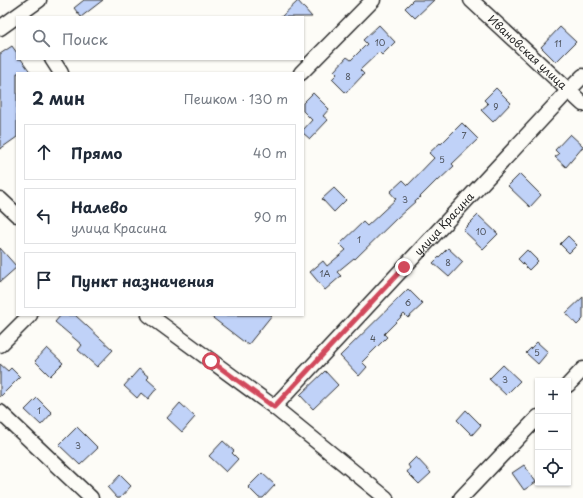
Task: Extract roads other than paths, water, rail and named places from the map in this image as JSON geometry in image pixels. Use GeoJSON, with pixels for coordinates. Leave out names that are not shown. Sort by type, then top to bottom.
{"type":"FeatureCollection","features":[{"type":"Feature","properties":{"kind":"street"},"geometry":{"type":"LineString","coordinates":[[20,16],[39,0]]}},
{"type":"Feature","properties":{"kind":"street"},"geometry":{"type":"LineString","coordinates":[[302,72],[373,0]]}},
{"type":"Feature","properties":{"kind":"street","name":"Ивановская улица"},"geometry":{"type":"LineString","coordinates":[[471,0],[583,104]]}},
{"type":"Feature","properties":{"kind":"street"},"geometry":{"type":"LineString","coordinates":[[0,28],[16,18]]}},
{"type":"Feature","properties":{"kind":"street"},"geometry":{"type":"LineString","coordinates":[[53,60],[60,72]]}},
{"type":"Feature","properties":{"kind":"street","name":"улица Красина"},"geometry":{"type":"LineString","coordinates":[[274,407],[583,76]]}},
{"type":"Feature","properties":{"kind":"street"},"geometry":{"type":"LineString","coordinates":[[0,199],[16,214]]}},
{"type":"Feature","properties":{"kind":"street"},"geometry":{"type":"LineString","coordinates":[[0,345],[29,316]]}},
{"type":"Feature","properties":{"kind":"street"},"geometry":{"type":"LineString","coordinates":[[150,316],[274,407],[386,498]]}},
{"type":"Feature","properties":{"kind":"street"},"geometry":{"type":"LineString","coordinates":[[571,382],[583,369]]}},
{"type":"Feature","properties":{"kind":"street"},"geometry":{"type":"LineString","coordinates":[[0,412],[91,498]]}},
{"type":"Feature","properties":{"kind":"street"},"geometry":{"type":"LineString","coordinates":[[461,498],[535,419]]}}]}
